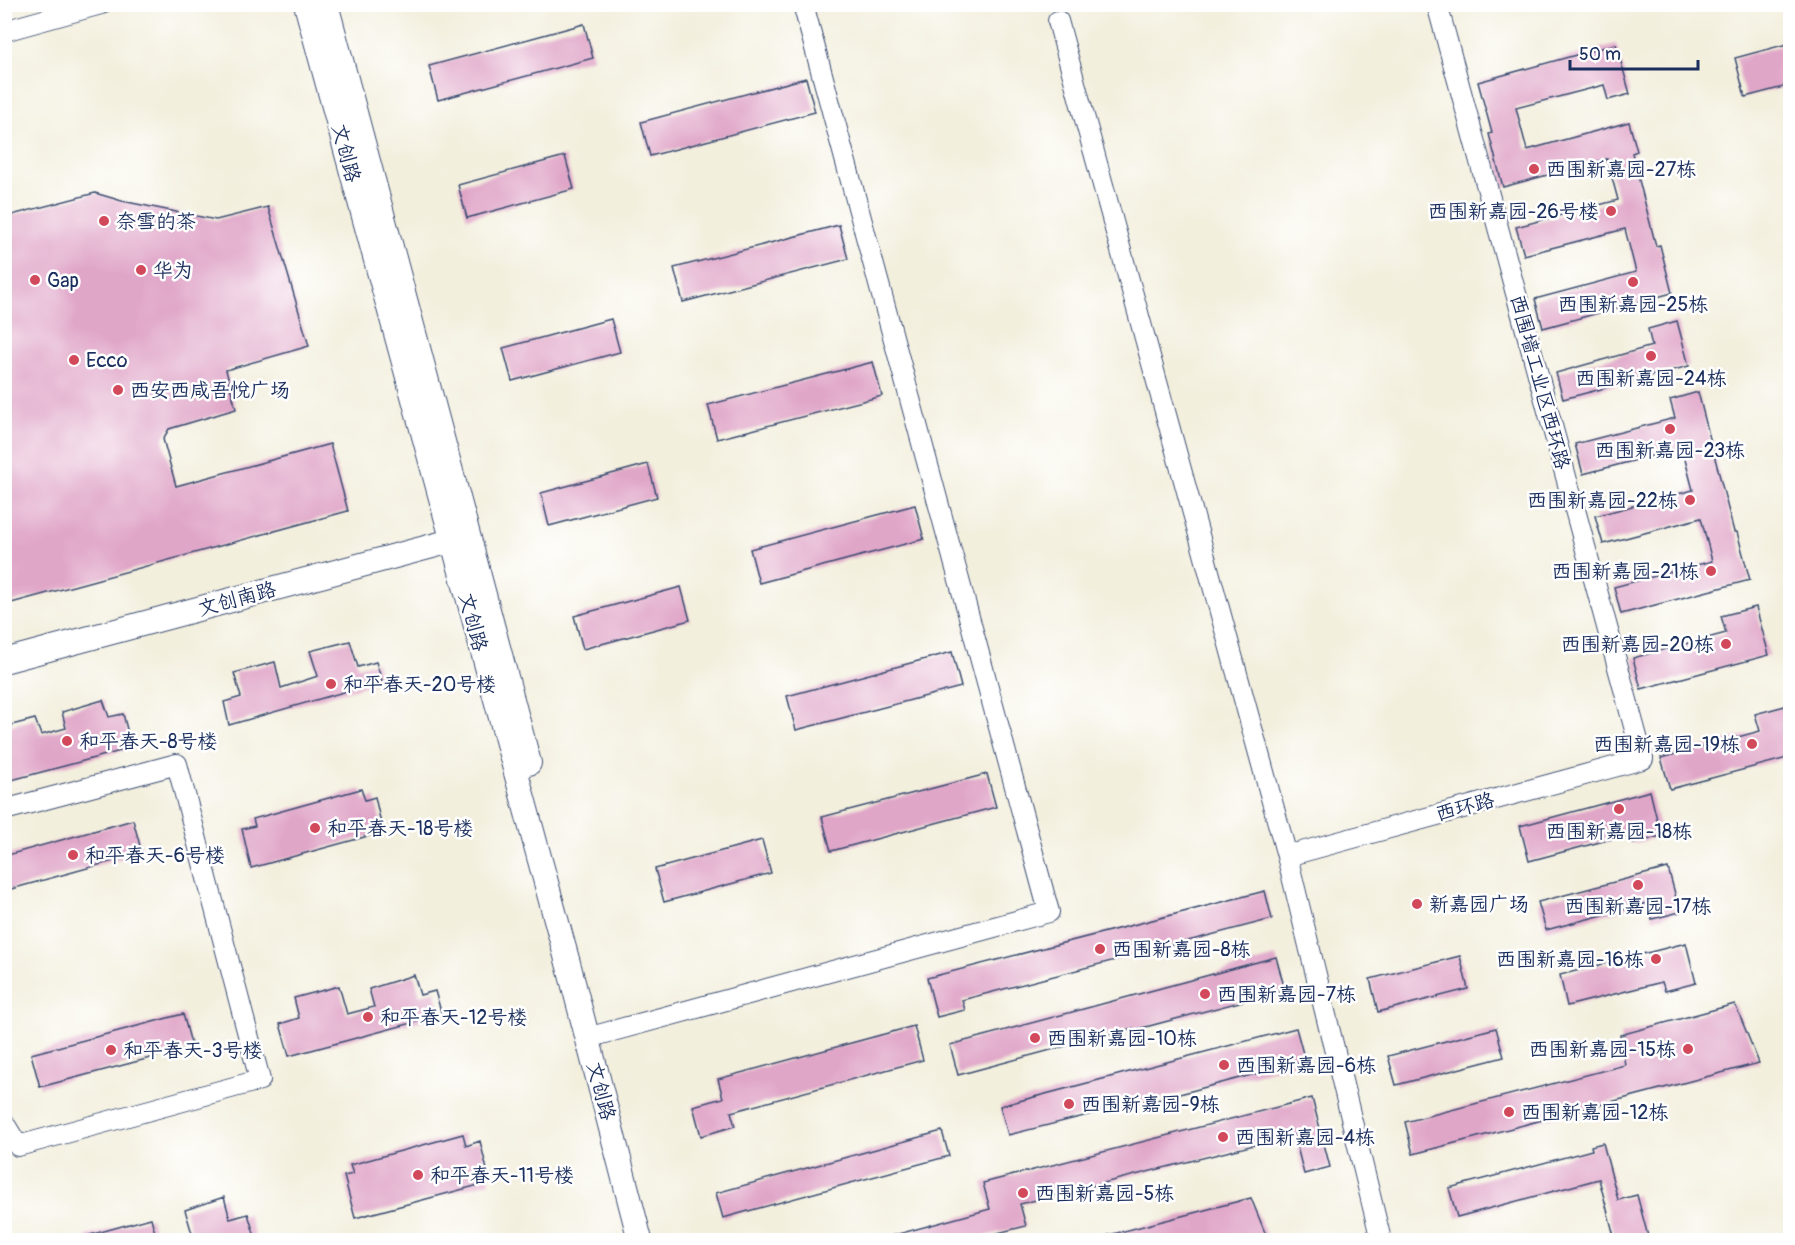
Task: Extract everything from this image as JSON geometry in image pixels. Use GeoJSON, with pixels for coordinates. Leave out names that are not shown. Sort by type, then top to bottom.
{"type":"FeatureCollection","features":[{"type":"Feature","properties":{"kind":"street"},"geometry":{"type":"LineString","coordinates":[[4,32],[101,4]]}},
{"type":"Feature","properties":{"kind":"street","name":"文创路"},"geometry":{"type":"LineString","coordinates":[[306,4],[460,539],[594,1036],[657,1240]]}},
{"type":"Feature","properties":{"kind":"street","name":"文创路"},"geometry":{"type":"LineString","coordinates":[[326,4],[460,539]]}},
{"type":"Feature","properties":{"kind":"street"},"geometry":{"type":"LineString","coordinates":[[594,1036],[1049,912],[803,4]]}},
{"type":"Feature","properties":{"kind":"street","name":"西围墙工业区西环路"},"geometry":{"type":"LineString","coordinates":[[1437,4],[1643,759]]}},
{"type":"Feature","properties":{"kind":"street"},"geometry":{"type":"LineString","coordinates":[[1058,21],[1287,856],[1381,1240]]}},
{"type":"Feature","properties":{"kind":"street","name":"文创南路"},"geometry":{"type":"LineString","coordinates":[[4,661],[460,539]]}},
{"type":"Feature","properties":{"kind":"street","name":"西环路"},"geometry":{"type":"LineString","coordinates":[[1287,856],[1643,759]]}},
{"type":"Feature","properties":{"kind":"street"},"geometry":{"type":"LineString","coordinates":[[4,810],[177,764],[260,1080],[18,1146],[4,1123]]}},
{"type":"Feature","properties":{"kind":"street","name":"文创路"},"geometry":{"type":"LineString","coordinates":[[594,1036],[640,1240]]}},
{"type":"Feature","properties":{"kind":"building"},"geometry":{"type":"Polygon","coordinates":[[[584,24],[593,58],[438,100],[429,66],[584,24]]]}},
{"type":"Feature","properties":{"kind":"building"},"geometry":{"type":"Polygon","coordinates":[[[1791,43],[1791,85],[1745,97],[1735,58],[1791,43]]]}},
{"type":"Feature","properties":{"kind":"building"},"geometry":{"type":"Polygon","coordinates":[[[1616,44],[1630,94],[1608,100],[1604,85],[1516,108],[1527,150],[1629,122],[1637,151],[1632,153],[1656,246],[1660,245],[1672,293],[1543,328],[1535,299],[1636,272],[1625,229],[1524,255],[1516,227],[1618,200],[1607,159],[1503,187],[1489,134],[1492,133],[1478,82],[1616,44]]]}},
{"type":"Feature","properties":{"kind":"building"},"geometry":{"type":"Polygon","coordinates":[[[806,78],[815,112],[650,156],[641,122],[806,78]]]}},
{"type":"Feature","properties":{"kind":"building"},"geometry":{"type":"Polygon","coordinates":[[[565,156],[574,189],[467,218],[458,185],[565,156]]]}},
{"type":"Feature","properties":{"kind":"building","name":"西安西咸吾悦广场"},"geometry":{"type":"Polygon","coordinates":[[[95,193],[122,201],[216,220],[268,207],[309,346],[226,370],[236,409],[169,429],[163,439],[176,486],[330,444],[348,511],[4,605],[4,217],[95,193]]]}},
{"type":"Feature","properties":{"kind":"building"},"geometry":{"type":"Polygon","coordinates":[[[839,225],[848,259],[683,302],[674,268],[839,225]]]}},
{"type":"Feature","properties":{"kind":"building"},"geometry":{"type":"Polygon","coordinates":[[[611,319],[620,352],[512,381],[503,348],[611,319]]]}},
{"type":"Feature","properties":{"kind":"building","name":"西围新嘉园-24栋"},"geometry":{"type":"Polygon","coordinates":[[[1677,321],[1689,366],[1563,399],[1556,373],[1652,346],[1648,329],[1677,321]]]}},
{"type":"Feature","properties":{"kind":"building"},"geometry":{"type":"Polygon","coordinates":[[[873,362],[882,396],[717,439],[708,405],[873,362]]]}},
{"type":"Feature","properties":{"kind":"building"},"geometry":{"type":"Polygon","coordinates":[[[1698,392],[1734,532],[1737,532],[1750,580],[1621,614],[1614,587],[1712,561],[1701,518],[1603,544],[1595,516],[1693,490],[1682,448],[1583,474],[1575,444],[1675,418],[1670,400],[1698,392]]]}},
{"type":"Feature","properties":{"kind":"building"},"geometry":{"type":"Polygon","coordinates":[[[648,464],[657,497],[549,526],[541,493],[648,464]]]}},
{"type":"Feature","properties":{"kind":"building"},"geometry":{"type":"Polygon","coordinates":[[[915,505],[924,539],[759,583],[750,549],[915,505]]]}},
{"type":"Feature","properties":{"kind":"building"},"geometry":{"type":"Polygon","coordinates":[[[681,587],[690,620],[583,649],[574,616],[681,587]]]}},
{"type":"Feature","properties":{"kind":"building","name":"西围新嘉园-20栋"},"geometry":{"type":"Polygon","coordinates":[[[1756,607],[1769,655],[1641,689],[1633,658],[1726,633],[1721,616],[1756,607]]]}},
{"type":"Feature","properties":{"kind":"building","name":"和平春天-20号楼"},"geometry":{"type":"Polygon","coordinates":[[[350,641],[358,667],[376,662],[382,681],[229,725],[224,702],[241,697],[234,673],[275,662],[281,688],[318,676],[310,651],[350,641]]]}},
{"type":"Feature","properties":{"kind":"building"},"geometry":{"type":"Polygon","coordinates":[[[952,652],[961,687],[796,730],[787,696],[952,652]]]}},
{"type":"Feature","properties":{"kind":"building","name":"和平春天-8号楼"},"geometry":{"type":"Polygon","coordinates":[[[103,700],[109,717],[123,714],[132,748],[4,782],[4,727],[35,719],[41,735],[66,728],[62,712],[103,700]]]}},
{"type":"Feature","properties":{"kind":"building","name":"西围新嘉园-19栋"},"geometry":{"type":"Polygon","coordinates":[[[1785,706],[1791,727],[1791,757],[1670,789],[1661,758],[1760,731],[1755,714],[1785,706]]]}},
{"type":"Feature","properties":{"kind":"building"},"geometry":{"type":"Polygon","coordinates":[[[987,774],[996,807],[831,851],[822,817],[987,774]]]}},
{"type":"Feature","properties":{"kind":"building","name":"和平春天-18号楼"},"geometry":{"type":"Polygon","coordinates":[[[361,789],[365,800],[375,797],[383,832],[251,868],[242,829],[255,826],[253,819],[361,789]]]}},
{"type":"Feature","properties":{"kind":"building","name":"西围新嘉园-18栋"},"geometry":{"type":"Polygon","coordinates":[[[1650,791],[1661,836],[1633,844],[1630,834],[1529,861],[1520,826],[1650,791]]]}},
{"type":"Feature","properties":{"kind":"building","name":"和平春天-6号楼"},"geometry":{"type":"Polygon","coordinates":[[[133,820],[142,853],[4,891],[4,856],[133,820]]]}},
{"type":"Feature","properties":{"kind":"building"},"geometry":{"type":"Polygon","coordinates":[[[762,840],[771,873],[664,902],[655,869],[762,840]]]}},
{"type":"Feature","properties":{"kind":"building","name":"西围新嘉园-17栋"},"geometry":{"type":"Polygon","coordinates":[[[1668,868],[1680,912],[1652,919],[1648,903],[1546,930],[1538,902],[1668,868]]]}},
{"type":"Feature","properties":{"kind":"building","name":"西围新嘉园-8栋"},"geometry":{"type":"Polygon","coordinates":[[[1265,891],[1272,919],[962,1000],[965,1010],[937,1017],[927,978],[1265,891]]]}},
{"type":"Feature","properties":{"kind":"building","name":"西围新嘉园-16栋"},"geometry":{"type":"Polygon","coordinates":[[[1686,943],[1696,983],[1665,991],[1662,982],[1567,1006],[1560,975],[1686,943]]]}},
{"type":"Feature","properties":{"kind":"building"},"geometry":{"type":"Polygon","coordinates":[[[1460,956],[1468,989],[1378,1012],[1370,979],[1460,956]]]}},
{"type":"Feature","properties":{"kind":"building"},"geometry":{"type":"Polygon","coordinates":[[[1276,957],[1285,990],[958,1075],[950,1045],[1276,957]]]}},
{"type":"Feature","properties":{"kind":"building","name":"和平春天-12号楼"},"geometry":{"type":"Polygon","coordinates":[[[414,975],[420,995],[435,991],[442,1015],[289,1056],[280,1024],[299,1018],[294,998],[339,986],[347,1014],[374,1007],[369,989],[414,975]]]}},
{"type":"Feature","properties":{"kind":"building"},"geometry":{"type":"Polygon","coordinates":[[[1735,1004],[1759,1063],[1413,1154],[1405,1122],[1625,1065],[1620,1035],[1735,1004]]]}},
{"type":"Feature","properties":{"kind":"building","name":"和平春天-3号楼"},"geometry":{"type":"Polygon","coordinates":[[[183,1014],[192,1047],[40,1087],[31,1054],[183,1014]]]}},
{"type":"Feature","properties":{"kind":"building"},"geometry":{"type":"Polygon","coordinates":[[[914,1026],[923,1060],[731,1112],[735,1126],[701,1136],[693,1106],[723,1098],[718,1079],[914,1026]]]}},
{"type":"Feature","properties":{"kind":"building"},"geometry":{"type":"Polygon","coordinates":[[[1296,1028],[1305,1061],[1153,1101],[1152,1099],[1008,1135],[1000,1106],[1296,1028]]]}},
{"type":"Feature","properties":{"kind":"building"},"geometry":{"type":"Polygon","coordinates":[[[1496,1028],[1504,1057],[1396,1085],[1388,1056],[1496,1028]]]}},
{"type":"Feature","properties":{"kind":"building"},"geometry":{"type":"Polygon","coordinates":[[[1312,1098],[1330,1167],[1304,1174],[1294,1135],[1020,1204],[1026,1226],[969,1240],[892,1240],[891,1236],[990,1209],[983,1183],[1312,1098]]]}},
{"type":"Feature","properties":{"kind":"building"},"geometry":{"type":"Polygon","coordinates":[[[942,1131],[949,1156],[723,1218],[716,1193],[942,1131]]]}},
{"type":"Feature","properties":{"kind":"building","name":"和平春天-11号楼"},"geometry":{"type":"Polygon","coordinates":[[[463,1134],[466,1146],[480,1141],[490,1182],[355,1218],[344,1176],[353,1174],[350,1165],[463,1134]]]}},
{"type":"Feature","properties":{"kind":"building"},"geometry":{"type":"Polygon","coordinates":[[[1603,1143],[1618,1200],[1637,1195],[1649,1240],[1615,1240],[1599,1179],[1457,1217],[1449,1188],[1592,1150],[1591,1146],[1603,1143]]]}},
{"type":"Feature","properties":{"kind":"building"},"geometry":{"type":"Polygon","coordinates":[[[224,1197],[230,1219],[248,1214],[256,1240],[194,1240],[185,1210],[224,1197]]]}},
{"type":"Feature","properties":{"kind":"building"},"geometry":{"type":"Polygon","coordinates":[[[1251,1198],[1268,1240],[1105,1240],[1105,1236],[1251,1198]]]}},
{"type":"Feature","properties":{"kind":"building"},"geometry":{"type":"Polygon","coordinates":[[[151,1218],[157,1240],[86,1240],[86,1236],[151,1218]]]}},
{"type":"Feature","properties":{"kind":"place","name":"西围新嘉园-27栋"},"geometry":{"type":"Point","coordinates":[1534,169]}},
{"type":"Feature","properties":{"kind":"place","name":"西围新嘉园-26号楼"},"geometry":{"type":"Point","coordinates":[1611,211]}},
{"type":"Feature","properties":{"kind":"place","name":"奈雪的茶"},"geometry":{"type":"Point","coordinates":[104,221]}},
{"type":"Feature","properties":{"kind":"place","name":"华为"},"geometry":{"type":"Point","coordinates":[141,270]}},
{"type":"Feature","properties":{"kind":"place","name":"Gap"},"geometry":{"type":"Point","coordinates":[35,280]}},
{"type":"Feature","properties":{"kind":"place","name":"西围新嘉园-25栋"},"geometry":{"type":"Point","coordinates":[1633,282]}},
{"type":"Feature","properties":{"kind":"place","name":"西围新嘉园-24栋"},"geometry":{"type":"Point","coordinates":[1651,356]}},
{"type":"Feature","properties":{"kind":"place","name":"Ecco"},"geometry":{"type":"Point","coordinates":[74,360]}},
{"type":"Feature","properties":{"kind":"place","name":"西安西咸吾悦广场"},"geometry":{"type":"Point","coordinates":[118,390]}},
{"type":"Feature","properties":{"kind":"place","name":"西围新嘉园-23栋"},"geometry":{"type":"Point","coordinates":[1670,429]}},
{"type":"Feature","properties":{"kind":"place","name":"西围新嘉园-22栋"},"geometry":{"type":"Point","coordinates":[1690,500]}},
{"type":"Feature","properties":{"kind":"place","name":"西围新嘉园-21栋"},"geometry":{"type":"Point","coordinates":[1711,571]}},
{"type":"Feature","properties":{"kind":"place","name":"西围新嘉园-20栋"},"geometry":{"type":"Point","coordinates":[1726,644]}},
{"type":"Feature","properties":{"kind":"place","name":"和平春天-20号楼"},"geometry":{"type":"Point","coordinates":[331,684]}},
{"type":"Feature","properties":{"kind":"place","name":"和平春天-8号楼"},"geometry":{"type":"Point","coordinates":[67,741]}},
{"type":"Feature","properties":{"kind":"place","name":"西围新嘉园-19栋"},"geometry":{"type":"Point","coordinates":[1752,744]}},
{"type":"Feature","properties":{"kind":"place","name":"西围新嘉园-18栋"},"geometry":{"type":"Point","coordinates":[1619,809]}},
{"type":"Feature","properties":{"kind":"place","name":"和平春天-18号楼"},"geometry":{"type":"Point","coordinates":[315,828]}},
{"type":"Feature","properties":{"kind":"place","name":"和平春天-6号楼"},"geometry":{"type":"Point","coordinates":[73,855]}},
{"type":"Feature","properties":{"kind":"place","name":"西围新嘉园-17栋"},"geometry":{"type":"Point","coordinates":[1638,885]}},
{"type":"Feature","properties":{"kind":"place","name":"新嘉园广场"},"geometry":{"type":"Point","coordinates":[1417,904]}},
{"type":"Feature","properties":{"kind":"place","name":"西围新嘉园-8栋"},"geometry":{"type":"Point","coordinates":[1100,949]}},
{"type":"Feature","properties":{"kind":"place","name":"西围新嘉园-16栋"},"geometry":{"type":"Point","coordinates":[1656,959]}},
{"type":"Feature","properties":{"kind":"place","name":"西围新嘉园-7栋"},"geometry":{"type":"Point","coordinates":[1205,994]}},
{"type":"Feature","properties":{"kind":"place","name":"和平春天-12号楼"},"geometry":{"type":"Point","coordinates":[368,1017]}},
{"type":"Feature","properties":{"kind":"place","name":"西围新嘉园-10栋"},"geometry":{"type":"Point","coordinates":[1035,1038]}},
{"type":"Feature","properties":{"kind":"place","name":"西围新嘉园-15栋"},"geometry":{"type":"Point","coordinates":[1688,1049]}},
{"type":"Feature","properties":{"kind":"place","name":"和平春天-3号楼"},"geometry":{"type":"Point","coordinates":[111,1050]}},
{"type":"Feature","properties":{"kind":"place","name":"西围新嘉园-6栋"},"geometry":{"type":"Point","coordinates":[1224,1065]}},
{"type":"Feature","properties":{"kind":"place","name":"西围新嘉园-9栋"},"geometry":{"type":"Point","coordinates":[1069,1104]}},
{"type":"Feature","properties":{"kind":"place","name":"西围新嘉园-12栋"},"geometry":{"type":"Point","coordinates":[1509,1112]}},
{"type":"Feature","properties":{"kind":"place","name":"西围新嘉园-4栋"},"geometry":{"type":"Point","coordinates":[1223,1137]}},
{"type":"Feature","properties":{"kind":"place","name":"和平春天-11号楼"},"geometry":{"type":"Point","coordinates":[418,1175]}},
{"type":"Feature","properties":{"kind":"place","name":"西围新嘉园-5栋"},"geometry":{"type":"Point","coordinates":[1023,1193]}}]}
